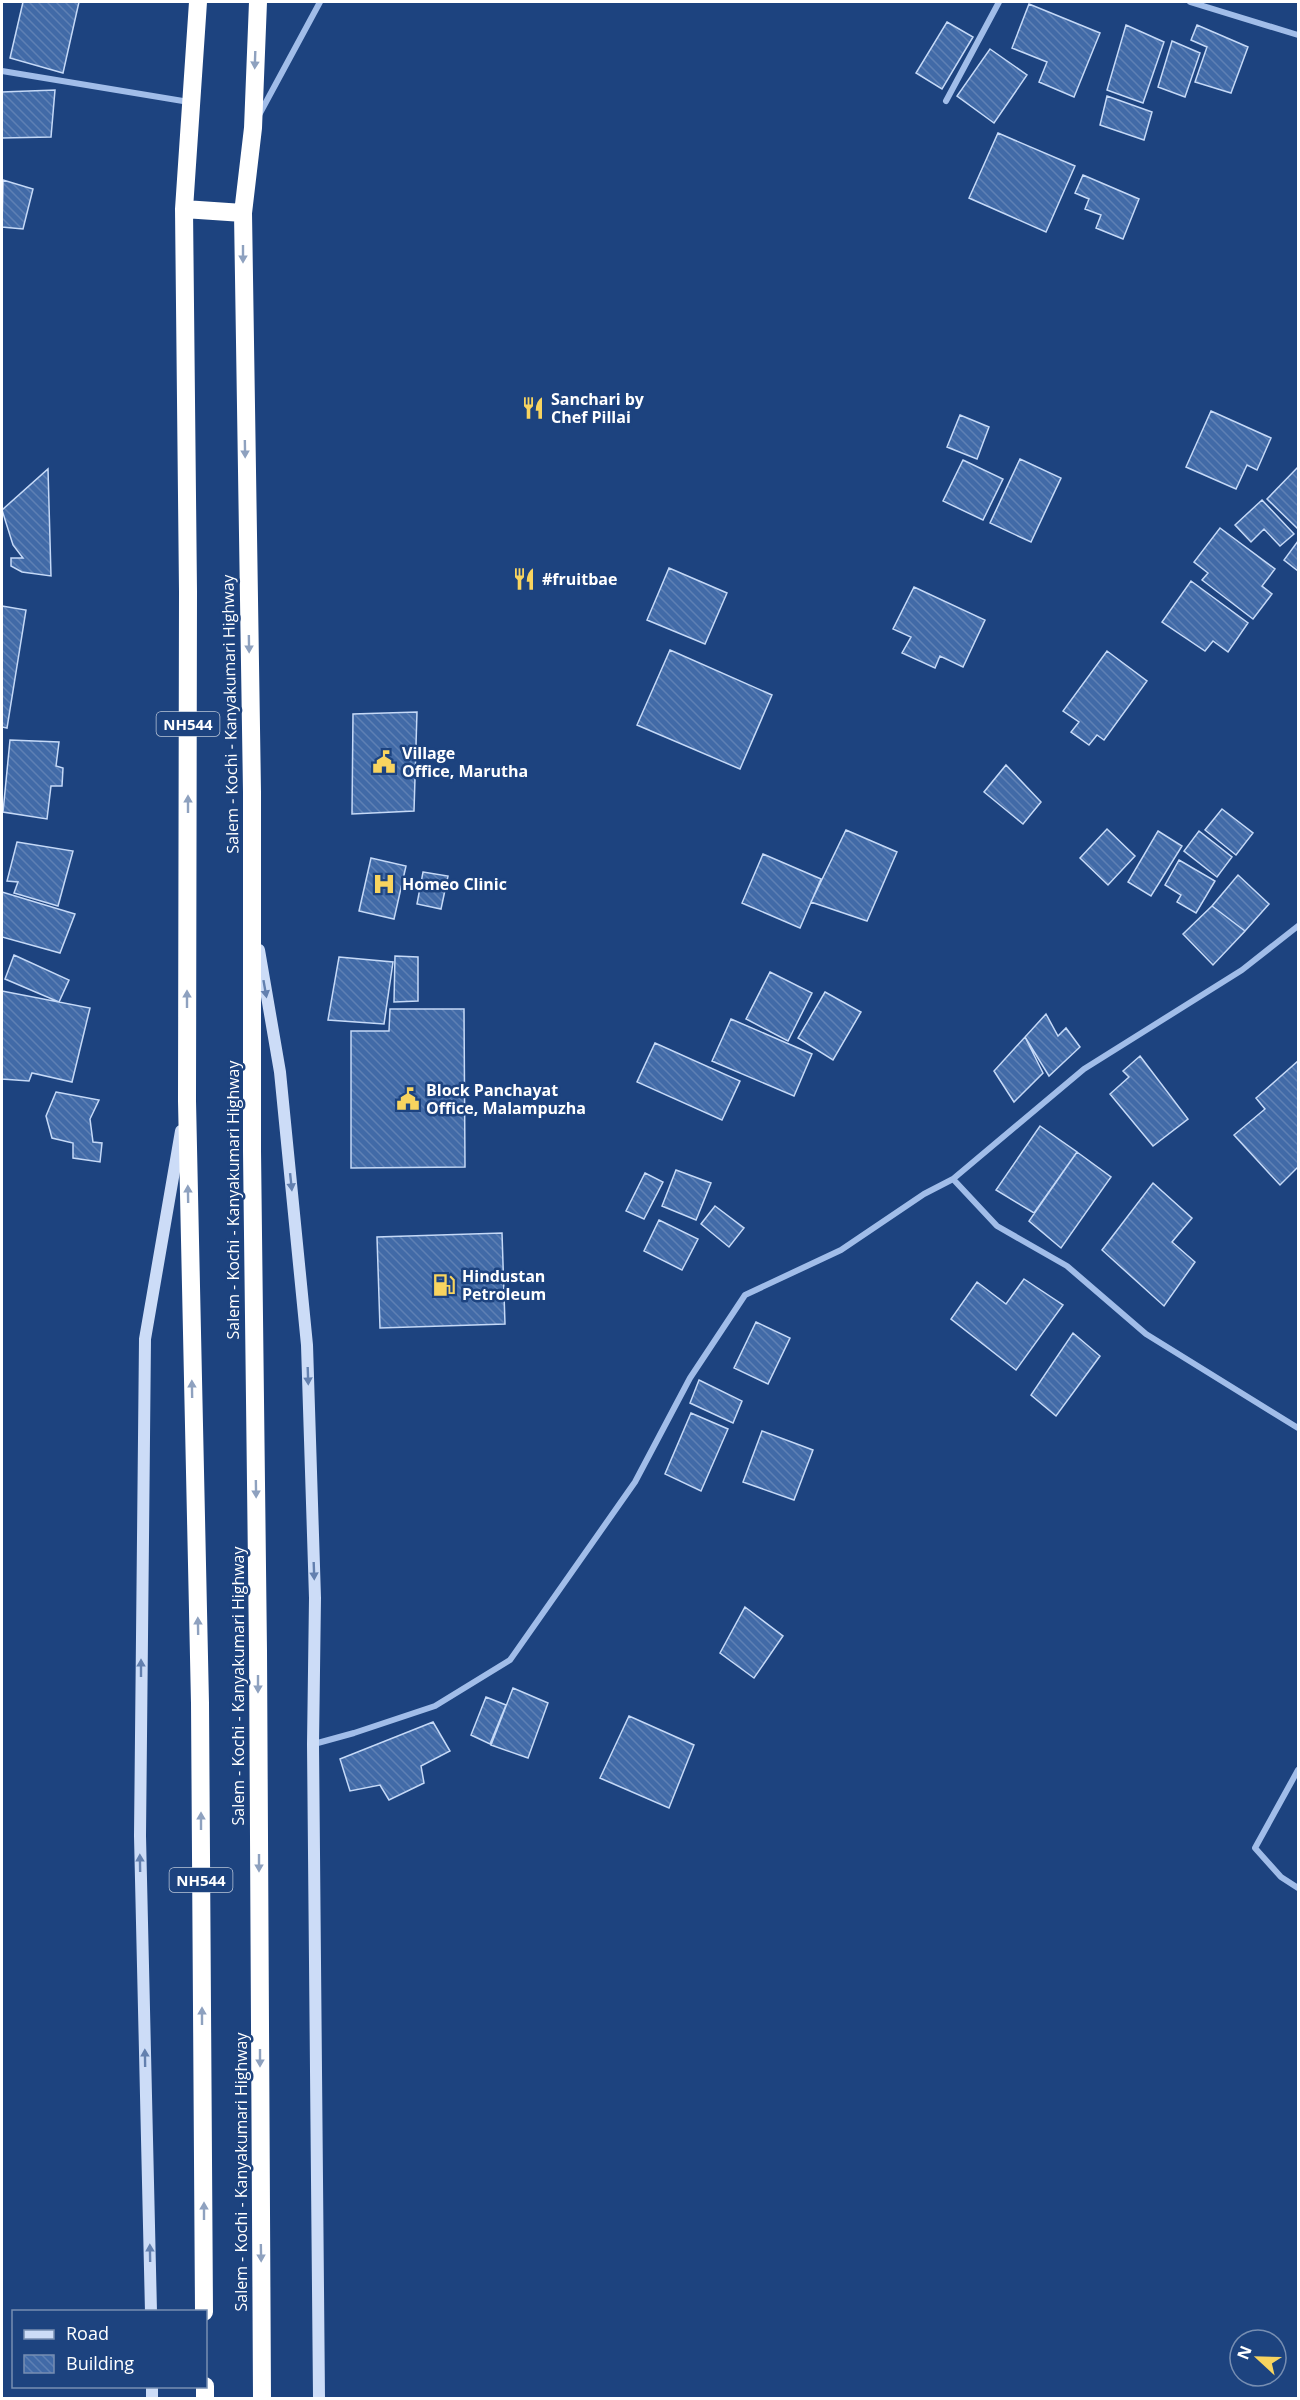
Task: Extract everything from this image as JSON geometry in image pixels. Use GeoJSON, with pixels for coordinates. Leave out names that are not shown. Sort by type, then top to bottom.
{"type":"FeatureCollection","features":[{"type":"Feature","properties":{"kind":"highway","name":"NH544"},"geometry":{"type":"LineString","coordinates":[[198,2],[193,103],[184,209],[188,591],[187,1101],[200,1703],[204,2310]]}},
{"type":"Feature","properties":{"kind":"highway","name":"Salem - Kochi - Kanyakumari Highway"},"geometry":{"type":"LineString","coordinates":[[258,2],[253,128],[243,213],[252,910],[262,2398]]}},
{"type":"Feature","properties":{"kind":"highway"},"geometry":{"type":"LineString","coordinates":[[184,209],[243,213]]}},
{"type":"Feature","properties":{"kind":"street"},"geometry":{"type":"LineString","coordinates":[[253,128],[320,2]]}},
{"type":"Feature","properties":{"kind":"street"},"geometry":{"type":"LineString","coordinates":[[946,101],[999,2]]}},
{"type":"Feature","properties":{"kind":"street"},"geometry":{"type":"LineString","coordinates":[[1190,2],[1299,35]]}},
{"type":"Feature","properties":{"kind":"street"},"geometry":{"type":"LineString","coordinates":[[2,71],[193,103]]}},
{"type":"Feature","properties":{"kind":"street"},"geometry":{"type":"LineString","coordinates":[[252,910],[280,1072],[307,1345],[315,1598],[313,1744],[315,2192],[319,2398]]}},
{"type":"Feature","properties":{"kind":"street"},"geometry":{"type":"LineString","coordinates":[[313,1744],[435,1706],[510,1660],[635,1482],[690,1378],[745,1294],[841,1250],[924,1194],[952,1179],[1084,1069],[1242,970],[1299,926]]}},
{"type":"Feature","properties":{"kind":"street"},"geometry":{"type":"LineString","coordinates":[[151,2310],[140,1836],[146,1339],[187,1101]]}},
{"type":"Feature","properties":{"kind":"street"},"geometry":{"type":"LineString","coordinates":[[952,1179],[998,1226],[1067,1266],[1146,1334],[1299,1428]]}},
{"type":"Feature","properties":{"kind":"street"},"geometry":{"type":"LineString","coordinates":[[1299,1770],[1255,1848],[1281,1877],[1299,1888]]}},
{"type":"Feature","properties":{"kind":"building"},"geometry":{"type":"Polygon","coordinates":[[[23,2],[79,2],[63,73],[10,58],[23,2]]]}},
{"type":"Feature","properties":{"kind":"building"},"geometry":{"type":"Polygon","coordinates":[[[1029,4],[1100,33],[1074,97],[1039,82],[1047,62],[1012,48],[1029,4]]]}},
{"type":"Feature","properties":{"kind":"building"},"geometry":{"type":"Polygon","coordinates":[[[947,22],[973,37],[942,89],[916,73],[947,22]]]}},
{"type":"Feature","properties":{"kind":"building"},"geometry":{"type":"Polygon","coordinates":[[[1126,25],[1164,42],[1143,103],[1107,90],[1126,25]]]}},
{"type":"Feature","properties":{"kind":"building"},"geometry":{"type":"Polygon","coordinates":[[[1197,25],[1248,47],[1231,93],[1195,82],[1207,47],[1191,40],[1197,25]]]}},
{"type":"Feature","properties":{"kind":"building"},"geometry":{"type":"Polygon","coordinates":[[[1172,41],[1200,53],[1185,97],[1158,87],[1172,41]]]}},
{"type":"Feature","properties":{"kind":"building"},"geometry":{"type":"Polygon","coordinates":[[[990,49],[1027,75],[994,123],[957,96],[990,49]]]}},
{"type":"Feature","properties":{"kind":"building"},"geometry":{"type":"Polygon","coordinates":[[[55,90],[51,137],[2,138],[2,92],[55,90]]]}},
{"type":"Feature","properties":{"kind":"building"},"geometry":{"type":"Polygon","coordinates":[[[1107,96],[1152,112],[1144,140],[1100,125],[1107,96]]]}},
{"type":"Feature","properties":{"kind":"building"},"geometry":{"type":"Polygon","coordinates":[[[998,133],[1075,166],[1046,232],[969,198],[998,133]]]}},
{"type":"Feature","properties":{"kind":"building"},"geometry":{"type":"Polygon","coordinates":[[[1083,175],[1139,199],[1123,239],[1096,228],[1101,215],[1085,209],[1089,199],[1075,193],[1083,175]]]}},
{"type":"Feature","properties":{"kind":"building"},"geometry":{"type":"Polygon","coordinates":[[[3,180],[33,189],[23,229],[2,227],[3,180]]]}},
{"type":"Feature","properties":{"kind":"building"},"geometry":{"type":"Polygon","coordinates":[[[1211,411],[1271,438],[1257,470],[1247,465],[1236,489],[1186,467],[1211,411]]]}},
{"type":"Feature","properties":{"kind":"building"},"geometry":{"type":"Polygon","coordinates":[[[960,415],[989,427],[977,459],[947,447],[960,415]]]}},
{"type":"Feature","properties":{"kind":"building"},"geometry":{"type":"Polygon","coordinates":[[[1020,459],[1061,478],[1031,542],[990,523],[1020,459]]]}},
{"type":"Feature","properties":{"kind":"building"},"geometry":{"type":"Polygon","coordinates":[[[963,460],[1003,479],[983,520],[943,501],[963,460]]]}},
{"type":"Feature","properties":{"kind":"building"},"geometry":{"type":"Polygon","coordinates":[[[48,469],[51,576],[22,572],[11,566],[11,558],[23,558],[13,545],[2,510],[48,469]]]}},
{"type":"Feature","properties":{"kind":"building"},"geometry":{"type":"Polygon","coordinates":[[[1298,469],[1298,529],[1267,499],[1298,469]]]}},
{"type":"Feature","properties":{"kind":"building"},"geometry":{"type":"Polygon","coordinates":[[[1262,500],[1294,534],[1280,546],[1264,529],[1251,542],[1235,525],[1262,500]]]}},
{"type":"Feature","properties":{"kind":"building"},"geometry":{"type":"Polygon","coordinates":[[[1220,528],[1275,569],[1262,586],[1272,594],[1253,619],[1202,580],[1208,573],[1194,562],[1220,528]]]}},
{"type":"Feature","properties":{"kind":"building"},"geometry":{"type":"Polygon","coordinates":[[[1298,541],[1298,571],[1284,560],[1298,541]]]}},
{"type":"Feature","properties":{"kind":"building"},"geometry":{"type":"Polygon","coordinates":[[[669,568],[727,593],[705,644],[647,620],[669,568]]]}},
{"type":"Feature","properties":{"kind":"building"},"geometry":{"type":"Polygon","coordinates":[[[1191,581],[1248,623],[1228,652],[1213,641],[1205,651],[1162,622],[1191,581]]]}},
{"type":"Feature","properties":{"kind":"building"},"geometry":{"type":"Polygon","coordinates":[[[914,587],[985,620],[963,667],[940,656],[935,668],[902,653],[911,637],[893,629],[914,587]]]}},
{"type":"Feature","properties":{"kind":"building"},"geometry":{"type":"Polygon","coordinates":[[[2,606],[26,610],[7,728],[2,727],[2,606]]]}},
{"type":"Feature","properties":{"kind":"building"},"geometry":{"type":"Polygon","coordinates":[[[670,650],[772,695],[740,769],[637,725],[670,650]]]}},
{"type":"Feature","properties":{"kind":"building"},"geometry":{"type":"Polygon","coordinates":[[[1107,651],[1147,681],[1104,740],[1097,735],[1089,745],[1071,732],[1079,722],[1063,711],[1107,651]]]}},
{"type":"Feature","properties":{"kind":"building","name":"Village Office, Marutha"},"geometry":{"type":"Polygon","coordinates":[[[417,712],[414,811],[352,814],[353,714],[417,712]]]}},
{"type":"Feature","properties":{"kind":"building"},"geometry":{"type":"Polygon","coordinates":[[[10,740],[59,742],[56,766],[63,768],[62,786],[51,786],[47,819],[3,812],[10,740]]]}},
{"type":"Feature","properties":{"kind":"building"},"geometry":{"type":"Polygon","coordinates":[[[1006,765],[1041,802],[1023,824],[984,792],[1006,765]]]}},
{"type":"Feature","properties":{"kind":"building"},"geometry":{"type":"Polygon","coordinates":[[[1222,809],[1253,833],[1236,855],[1205,830],[1222,809]]]}},
{"type":"Feature","properties":{"kind":"building"},"geometry":{"type":"Polygon","coordinates":[[[1107,829],[1135,856],[1108,885],[1080,858],[1107,829]]]}},
{"type":"Feature","properties":{"kind":"building"},"geometry":{"type":"Polygon","coordinates":[[[846,830],[897,852],[867,921],[811,902],[846,830]]]}},
{"type":"Feature","properties":{"kind":"building"},"geometry":{"type":"Polygon","coordinates":[[[1158,831],[1182,846],[1151,896],[1128,882],[1158,831]]]}},
{"type":"Feature","properties":{"kind":"building"},"geometry":{"type":"Polygon","coordinates":[[[1199,831],[1232,857],[1217,877],[1184,851],[1199,831]]]}},
{"type":"Feature","properties":{"kind":"building"},"geometry":{"type":"Polygon","coordinates":[[[17,842],[73,851],[58,906],[14,893],[18,882],[7,881],[17,842]]]}},
{"type":"Feature","properties":{"kind":"building"},"geometry":{"type":"Polygon","coordinates":[[[763,854],[821,879],[800,928],[742,903],[763,854]]]}},
{"type":"Feature","properties":{"kind":"building"},"geometry":{"type":"Polygon","coordinates":[[[371,858],[406,866],[394,919],[359,911],[371,858]]]}},
{"type":"Feature","properties":{"kind":"building"},"geometry":{"type":"Polygon","coordinates":[[[1179,860],[1215,881],[1196,913],[1177,902],[1181,895],[1165,885],[1179,860]]]}},
{"type":"Feature","properties":{"kind":"building"},"geometry":{"type":"Polygon","coordinates":[[[423,872],[448,876],[441,909],[417,904],[423,872]]]}},
{"type":"Feature","properties":{"kind":"building"},"geometry":{"type":"Polygon","coordinates":[[[1238,875],[1269,904],[1245,931],[1212,906],[1238,875]]]}},
{"type":"Feature","properties":{"kind":"building"},"geometry":{"type":"Polygon","coordinates":[[[2,892],[75,914],[60,953],[2,937],[2,892]]]}},
{"type":"Feature","properties":{"kind":"building"},"geometry":{"type":"Polygon","coordinates":[[[1212,906],[1245,931],[1213,965],[1183,934],[1212,906]]]}},
{"type":"Feature","properties":{"kind":"building"},"geometry":{"type":"Polygon","coordinates":[[[14,955],[69,980],[59,1002],[5,979],[14,955]]]}},
{"type":"Feature","properties":{"kind":"building"},"geometry":{"type":"Polygon","coordinates":[[[395,956],[418,957],[418,1001],[394,1002],[395,956]]]}},
{"type":"Feature","properties":{"kind":"building"},"geometry":{"type":"Polygon","coordinates":[[[339,957],[393,962],[384,1024],[328,1020],[339,957]]]}},
{"type":"Feature","properties":{"kind":"building"},"geometry":{"type":"Polygon","coordinates":[[[770,972],[812,993],[788,1041],[746,1019],[770,972]]]}},
{"type":"Feature","properties":{"kind":"building"},"geometry":{"type":"Polygon","coordinates":[[[2,991],[90,1008],[72,1082],[32,1073],[29,1081],[2,1079],[2,991]]]}},
{"type":"Feature","properties":{"kind":"building"},"geometry":{"type":"Polygon","coordinates":[[[825,992],[861,1012],[833,1060],[798,1038],[825,992]]]}},
{"type":"Feature","properties":{"kind":"building","name":"Block Panchayat Office, Malampuzha"},"geometry":{"type":"Polygon","coordinates":[[[390,1009],[464,1009],[465,1167],[351,1168],[351,1031],[389,1031],[390,1009]]]}},
{"type":"Feature","properties":{"kind":"building"},"geometry":{"type":"Polygon","coordinates":[[[1046,1014],[1058,1036],[1066,1028],[1080,1047],[1049,1076],[1025,1037],[1046,1014]]]}},
{"type":"Feature","properties":{"kind":"building"},"geometry":{"type":"Polygon","coordinates":[[[731,1019],[812,1054],[794,1096],[712,1061],[731,1019]]]}},
{"type":"Feature","properties":{"kind":"building"},"geometry":{"type":"Polygon","coordinates":[[[1025,1037],[1043,1073],[1014,1102],[994,1071],[1025,1037]]]}},
{"type":"Feature","properties":{"kind":"building"},"geometry":{"type":"Polygon","coordinates":[[[655,1043],[740,1081],[722,1120],[637,1082],[655,1043]]]}},
{"type":"Feature","properties":{"kind":"building"},"geometry":{"type":"Polygon","coordinates":[[[1140,1056],[1188,1119],[1153,1146],[1110,1094],[1129,1077],[1123,1071],[1140,1056]]]}},
{"type":"Feature","properties":{"kind":"building"},"geometry":{"type":"Polygon","coordinates":[[[1298,1061],[1298,1167],[1280,1185],[1234,1135],[1265,1109],[1256,1098],[1298,1061]]]}},
{"type":"Feature","properties":{"kind":"building"},"geometry":{"type":"Polygon","coordinates":[[[56,1092],[99,1100],[90,1119],[93,1142],[102,1143],[100,1162],[73,1158],[73,1143],[52,1138],[46,1116],[56,1092]]]}},
{"type":"Feature","properties":{"kind":"building"},"geometry":{"type":"Polygon","coordinates":[[[1040,1126],[1077,1152],[1034,1213],[996,1190],[1040,1126]]]}},
{"type":"Feature","properties":{"kind":"building"},"geometry":{"type":"Polygon","coordinates":[[[1077,1152],[1111,1177],[1061,1248],[1029,1221],[1077,1152]]]}},
{"type":"Feature","properties":{"kind":"building"},"geometry":{"type":"Polygon","coordinates":[[[676,1170],[711,1183],[696,1220],[662,1206],[676,1170]]]}},
{"type":"Feature","properties":{"kind":"building"},"geometry":{"type":"Polygon","coordinates":[[[645,1173],[663,1182],[644,1219],[626,1211],[645,1173]]]}},
{"type":"Feature","properties":{"kind":"building"},"geometry":{"type":"Polygon","coordinates":[[[1153,1183],[1192,1218],[1172,1242],[1195,1262],[1164,1306],[1102,1250],[1153,1183]]]}},
{"type":"Feature","properties":{"kind":"building"},"geometry":{"type":"Polygon","coordinates":[[[715,1206],[744,1228],[729,1247],[701,1224],[715,1206]]]}},
{"type":"Feature","properties":{"kind":"building"},"geometry":{"type":"Polygon","coordinates":[[[659,1220],[698,1239],[682,1270],[644,1251],[659,1220]]]}},
{"type":"Feature","properties":{"kind":"building"},"geometry":{"type":"Polygon","coordinates":[[[502,1233],[505,1324],[380,1328],[377,1237],[502,1233]]]}},
{"type":"Feature","properties":{"kind":"building"},"geometry":{"type":"Polygon","coordinates":[[[1024,1279],[1063,1305],[1016,1370],[951,1319],[977,1282],[1006,1304],[1024,1279]]]}},
{"type":"Feature","properties":{"kind":"building"},"geometry":{"type":"Polygon","coordinates":[[[756,1322],[790,1338],[768,1384],[734,1368],[756,1322]]]}},
{"type":"Feature","properties":{"kind":"building"},"geometry":{"type":"Polygon","coordinates":[[[1073,1333],[1100,1356],[1056,1416],[1031,1395],[1073,1333]]]}},
{"type":"Feature","properties":{"kind":"building"},"geometry":{"type":"Polygon","coordinates":[[[699,1380],[742,1401],[733,1423],[690,1403],[699,1380]]]}},
{"type":"Feature","properties":{"kind":"building"},"geometry":{"type":"Polygon","coordinates":[[[691,1413],[728,1429],[701,1491],[665,1474],[691,1413]]]}},
{"type":"Feature","properties":{"kind":"building"},"geometry":{"type":"Polygon","coordinates":[[[762,1431],[813,1450],[794,1500],[743,1482],[762,1431]]]}},
{"type":"Feature","properties":{"kind":"building"},"geometry":{"type":"Polygon","coordinates":[[[745,1607],[783,1636],[754,1678],[720,1653],[745,1607]]]}},
{"type":"Feature","properties":{"kind":"building"},"geometry":{"type":"Polygon","coordinates":[[[513,1688],[548,1703],[528,1758],[491,1745],[513,1688]]]}},
{"type":"Feature","properties":{"kind":"building"},"geometry":{"type":"Polygon","coordinates":[[[486,1697],[506,1705],[490,1744],[471,1735],[486,1697]]]}},
{"type":"Feature","properties":{"kind":"building"},"geometry":{"type":"Polygon","coordinates":[[[629,1716],[694,1745],[669,1808],[600,1778],[629,1716]]]}},
{"type":"Feature","properties":{"kind":"building"},"geometry":{"type":"Polygon","coordinates":[[[433,1722],[450,1751],[421,1766],[424,1783],[389,1800],[380,1785],[350,1791],[340,1759],[433,1722]]]}},
{"type":"Feature","properties":{"kind":"place","name":"Sanchari by Chef Pillai"},"geometry":{"type":"Point","coordinates":[533,408]}},
{"type":"Feature","properties":{"kind":"place","name":"#fruitbae"},"geometry":{"type":"Point","coordinates":[524,579]}},
{"type":"Feature","properties":{"kind":"place","name":"Village Office, Marutha"},"geometry":{"type":"Point","coordinates":[384,762]}},
{"type":"Feature","properties":{"kind":"place","name":"Homeo Clinic"},"geometry":{"type":"Point","coordinates":[384,884]}},
{"type":"Feature","properties":{"kind":"place","name":"Block Panchayat Office, Malampuzha"},"geometry":{"type":"Point","coordinates":[408,1099]}},
{"type":"Feature","properties":{"kind":"place","name":"Hindustan Petroleum"},"geometry":{"type":"Point","coordinates":[444,1285]}}]}
